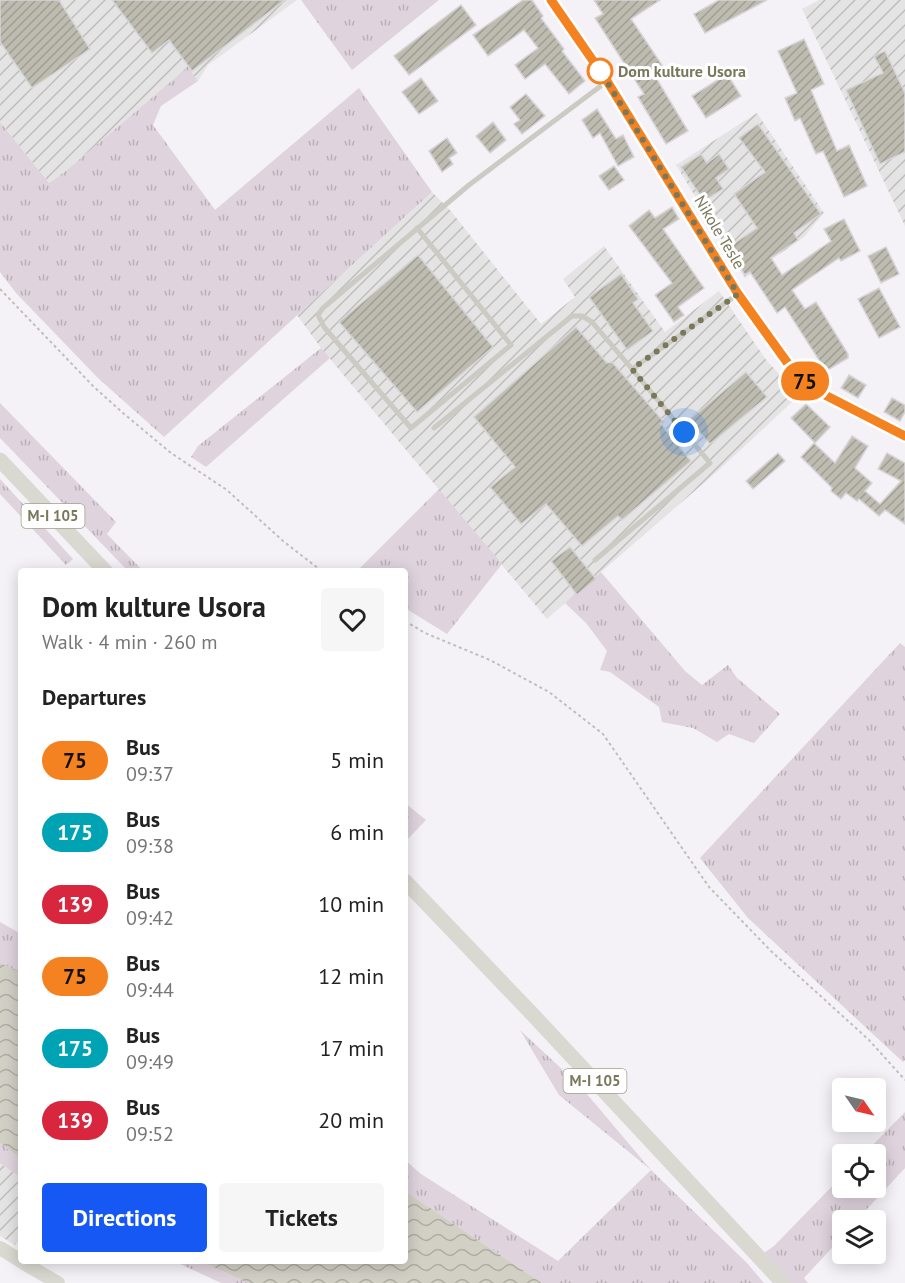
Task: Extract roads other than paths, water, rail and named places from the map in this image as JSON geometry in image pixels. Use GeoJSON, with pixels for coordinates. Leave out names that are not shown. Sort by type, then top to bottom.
{"type":"FeatureCollection","features":[{"type":"Feature","properties":{"kind":"main road","name":"M-I 105"},"geometry":{"type":"LineString","coordinates":[[0,460],[102,568]]}},
{"type":"Feature","properties":{"kind":"main road","name":"M-I 105"},"geometry":{"type":"LineString","coordinates":[[408,884],[783,1283]]}},
{"type":"Feature","properties":{"kind":"main road"},"geometry":{"type":"LineString","coordinates":[[0,1248],[18,1259]]}},
{"type":"Feature","properties":{"kind":"main road"},"geometry":{"type":"LineString","coordinates":[[27,1264],[58,1283]]}},
{"type":"Feature","properties":{"kind":"street","name":"Nikole Tesle"},"geometry":{"type":"LineString","coordinates":[[551,0],[607,81],[738,294],[777,350],[803,380],[849,408],[905,436]]}},
{"type":"Feature","properties":{"kind":"lane"},"geometry":{"type":"LineString","coordinates":[[417,228],[511,345],[411,428],[324,327],[318,315],[323,308],[417,228],[486,172],[607,81]]}},
{"type":"Feature","properties":{"kind":"lane"},"geometry":{"type":"LineString","coordinates":[[632,369],[738,294]]}},
{"type":"Feature","properties":{"kind":"lane"},"geometry":{"type":"LineString","coordinates":[[434,428],[572,315],[582,316],[592,322],[710,463],[595,560]]}},
{"type":"Feature","properties":{"kind":"water"},"geometry":{"type":"Polygon","coordinates":[[[0,963],[18,971],[18,1157],[0,1143],[0,963]]]}},
{"type":"Feature","properties":{"kind":"water"},"geometry":{"type":"Polygon","coordinates":[[[408,1193],[542,1283],[248,1283],[206,1264],[408,1264],[408,1193]]]}},
{"type":"Feature","properties":{"kind":"place","name":"Dom kulture Usora"},"geometry":{"type":"Point","coordinates":[600,71]}}]}
